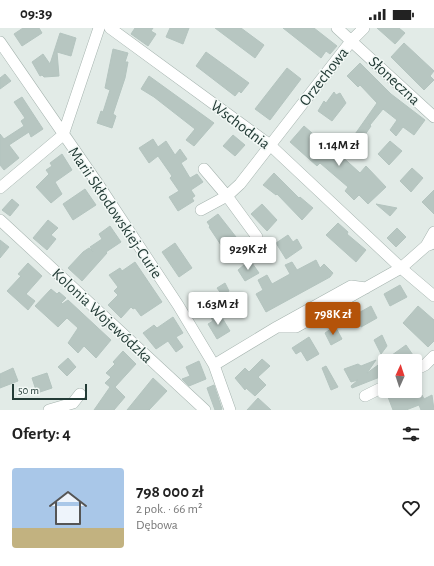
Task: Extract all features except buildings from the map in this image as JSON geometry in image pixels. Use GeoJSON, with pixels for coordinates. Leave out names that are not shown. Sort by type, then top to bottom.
{"type":"FeatureCollection","features":[{"type":"Feature","properties":{"kind":"street"},"geometry":{"type":"LineString","coordinates":[[0,188],[63,134],[99,28]]}},
{"type":"Feature","properties":{"kind":"street","name":"Wschodnia"},"geometry":{"type":"LineString","coordinates":[[110,28],[270,145],[401,268],[434,296]]}},
{"type":"Feature","properties":{"kind":"street","name":"Słoneczna"},"geometry":{"type":"LineString","coordinates":[[337,28],[352,40],[434,117]]}},
{"type":"Feature","properties":{"kind":"street","name":"Orzechowa"},"geometry":{"type":"LineString","coordinates":[[201,210],[227,196],[240,184],[352,40],[364,28]]}},
{"type":"Feature","properties":{"kind":"street","name":"Marii Skłodowskiej-Curie"},"geometry":{"type":"LineString","coordinates":[[0,42],[4,56],[63,134],[144,252],[214,365],[230,410]]}},
{"type":"Feature","properties":{"kind":"street"},"geometry":{"type":"LineString","coordinates":[[204,169],[227,196],[256,237]]}},
{"type":"Feature","properties":{"kind":"street","name":"Kolonia Wojewódzka"},"geometry":{"type":"LineString","coordinates":[[0,220],[206,410]]}},
{"type":"Feature","properties":{"kind":"street"},"geometry":{"type":"LineString","coordinates":[[214,365],[277,327],[351,286],[366,288],[401,268],[430,245],[434,232]]}},
{"type":"Feature","properties":{"kind":"street"},"geometry":{"type":"LineString","coordinates":[[422,366],[434,356]]}},
{"type":"Feature","properties":{"kind":"street"},"geometry":{"type":"LineString","coordinates":[[365,396],[378,390]]}},
{"type":"Feature","properties":{"kind":"street"},"geometry":{"type":"LineString","coordinates":[[49,410],[76,406],[80,394]]}}]}
